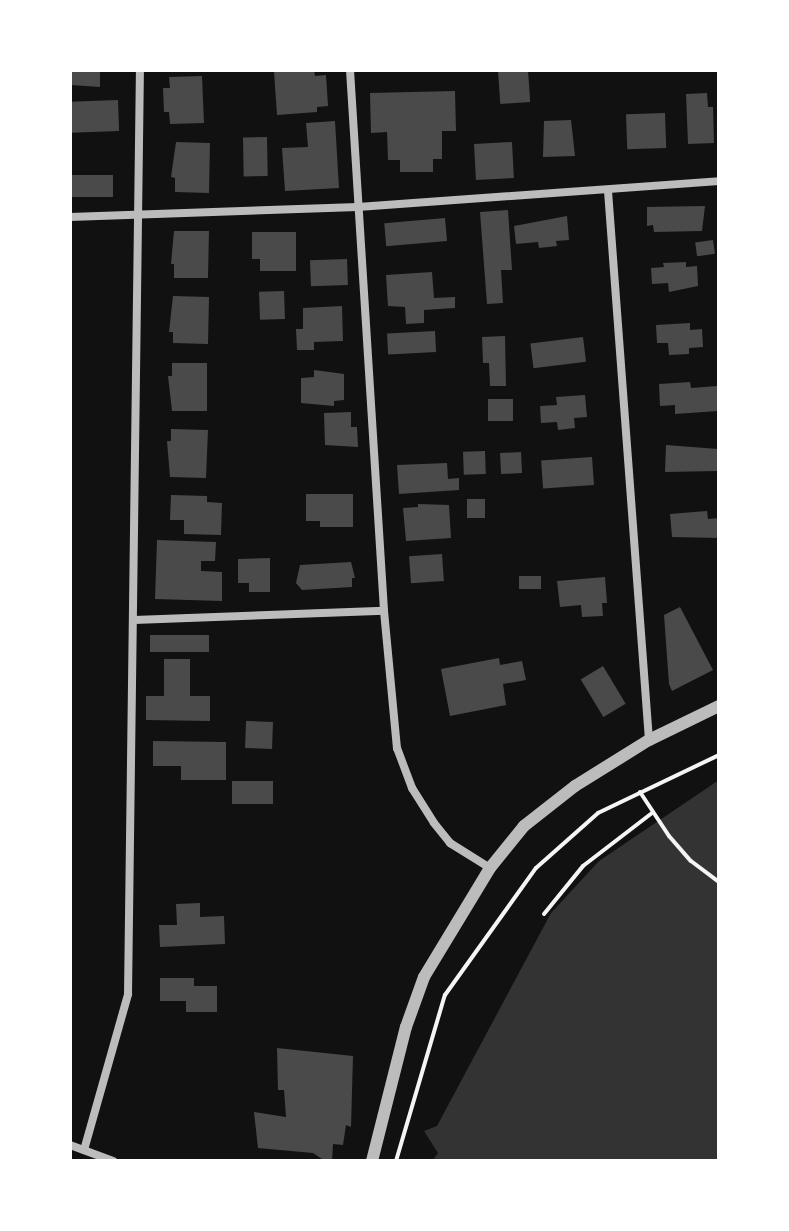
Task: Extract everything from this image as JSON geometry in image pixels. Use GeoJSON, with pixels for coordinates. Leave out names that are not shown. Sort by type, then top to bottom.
{"type":"FeatureCollection","features":[{"type":"Feature","properties":{"kind":"street"},"geometry":{"type":"LineString","coordinates":[[84,1150],[128,994],[140,70]]}},
{"type":"Feature","properties":{"kind":"street"},"geometry":{"type":"LineString","coordinates":[[350,70],[384,611],[397,748],[403,768],[434,823],[450,843],[490,868]]}},
{"type":"Feature","properties":{"kind":"street"},"geometry":{"type":"LineString","coordinates":[[70,217],[358,207],[719,181]]}},
{"type":"Feature","properties":{"kind":"street"},"geometry":{"type":"LineString","coordinates":[[608,191],[649,740]]}},
{"type":"Feature","properties":{"kind":"street"},"geometry":{"type":"LineString","coordinates":[[134,620],[384,611]]}},
{"type":"Feature","properties":{"kind":"street"},"geometry":{"type":"LineString","coordinates":[[372,1161],[406,1027],[424,977],[490,868],[524,826],[575,786],[649,740],[719,706]]}},
{"type":"Feature","properties":{"kind":"street"},"geometry":{"type":"LineString","coordinates":[[70,1145],[113,1161]]}},
{"type":"Feature","properties":{"kind":"path"},"geometry":{"type":"LineString","coordinates":[[396,1161],[431,1033],[453,981],[513,897],[551,852],[598,813],[719,755]]}},
{"type":"Feature","properties":{"kind":"path"},"geometry":{"type":"LineString","coordinates":[[640,792],[652,813],[691,861],[718,881]]}},
{"type":"Feature","properties":{"kind":"path"},"geometry":{"type":"LineString","coordinates":[[544,914],[583,866],[652,813]]}},
{"type":"Feature","properties":{"kind":"shaded area"},"geometry":{"type":"Polygon","coordinates":[[[719,780],[719,1161],[432,1161],[438,1153],[424,1131],[437,1126],[551,913],[599,861],[719,780]]]}},
{"type":"Feature","properties":{"kind":"building"},"geometry":{"type":"Polygon","coordinates":[[[72,70],[100,70],[100,87],[71,85],[72,70]]]}},
{"type":"Feature","properties":{"kind":"building"},"geometry":{"type":"Polygon","coordinates":[[[314,70],[315,76],[326,75],[328,106],[317,107],[317,112],[277,115],[274,72],[314,70]]]}},
{"type":"Feature","properties":{"kind":"building"},"geometry":{"type":"Polygon","coordinates":[[[528,70],[530,102],[500,104],[498,72],[528,70]]]}},
{"type":"Feature","properties":{"kind":"building"},"geometry":{"type":"Polygon","coordinates":[[[202,76],[204,123],[170,124],[169,112],[164,112],[163,88],[170,88],[169,77],[202,76]]]}},
{"type":"Feature","properties":{"kind":"building"},"geometry":{"type":"Polygon","coordinates":[[[455,91],[456,131],[442,131],[442,159],[433,159],[433,172],[400,172],[400,160],[388,160],[387,132],[371,133],[370,93],[455,91]]]}},
{"type":"Feature","properties":{"kind":"building"},"geometry":{"type":"Polygon","coordinates":[[[707,93],[708,107],[713,107],[714,143],[688,144],[686,94],[707,93]]]}},
{"type":"Feature","properties":{"kind":"building"},"geometry":{"type":"Polygon","coordinates":[[[118,100],[119,131],[71,133],[70,102],[118,100]]]}},
{"type":"Feature","properties":{"kind":"building"},"geometry":{"type":"Polygon","coordinates":[[[665,113],[666,148],[627,149],[626,114],[665,113]]]}},
{"type":"Feature","properties":{"kind":"building"},"geometry":{"type":"Polygon","coordinates":[[[571,120],[575,156],[543,157],[544,121],[571,120]]]}},
{"type":"Feature","properties":{"kind":"building"},"geometry":{"type":"Polygon","coordinates":[[[335,121],[339,188],[285,191],[282,148],[308,147],[306,123],[335,121]]]}},
{"type":"Feature","properties":{"kind":"building"},"geometry":{"type":"Polygon","coordinates":[[[243,137],[267,137],[268,176],[244,176],[243,137]]]}},
{"type":"Feature","properties":{"kind":"building"},"geometry":{"type":"Polygon","coordinates":[[[176,142],[210,143],[209,193],[175,192],[175,178],[171,177],[176,142]]]}},
{"type":"Feature","properties":{"kind":"building"},"geometry":{"type":"Polygon","coordinates":[[[512,142],[514,178],[476,180],[474,144],[512,142]]]}},
{"type":"Feature","properties":{"kind":"building"},"geometry":{"type":"Polygon","coordinates":[[[70,175],[113,175],[113,197],[70,197],[70,175]]]}},
{"type":"Feature","properties":{"kind":"building"},"geometry":{"type":"Polygon","coordinates":[[[705,206],[702,231],[654,232],[653,225],[647,226],[647,207],[705,206]]]}},
{"type":"Feature","properties":{"kind":"building"},"geometry":{"type":"Polygon","coordinates":[[[508,210],[512,270],[501,270],[503,303],[487,304],[480,212],[508,210]]]}},
{"type":"Feature","properties":{"kind":"building"},"geometry":{"type":"Polygon","coordinates":[[[567,216],[569,240],[556,241],[557,246],[539,248],[538,242],[516,244],[514,226],[567,216]]]}},
{"type":"Feature","properties":{"kind":"building"},"geometry":{"type":"Polygon","coordinates":[[[445,218],[447,241],[386,246],[384,223],[445,218]]]}},
{"type":"Feature","properties":{"kind":"building"},"geometry":{"type":"Polygon","coordinates":[[[174,231],[209,231],[208,278],[174,278],[174,264],[171,264],[174,231]]]}},
{"type":"Feature","properties":{"kind":"building"},"geometry":{"type":"Polygon","coordinates":[[[252,232],[296,232],[296,271],[260,271],[260,259],[252,259],[252,232]]]}},
{"type":"Feature","properties":{"kind":"building"},"geometry":{"type":"Polygon","coordinates":[[[713,240],[715,254],[697,256],[695,243],[713,240]]]}},
{"type":"Feature","properties":{"kind":"building"},"geometry":{"type":"Polygon","coordinates":[[[347,259],[348,285],[311,286],[310,260],[347,259]]]}},
{"type":"Feature","properties":{"kind":"building"},"geometry":{"type":"Polygon","coordinates":[[[686,262],[686,267],[697,266],[698,286],[669,292],[668,283],[652,284],[651,268],[664,267],[663,263],[686,262]]]}},
{"type":"Feature","properties":{"kind":"building"},"geometry":{"type":"Polygon","coordinates":[[[432,272],[434,298],[455,297],[455,308],[424,310],[424,323],[406,324],[405,307],[388,306],[386,275],[432,272]]]}},
{"type":"Feature","properties":{"kind":"building"},"geometry":{"type":"Polygon","coordinates":[[[284,291],[285,319],[260,320],[259,292],[284,291]]]}},
{"type":"Feature","properties":{"kind":"building"},"geometry":{"type":"Polygon","coordinates":[[[173,296],[209,297],[208,344],[173,343],[173,332],[169,332],[173,296]]]}},
{"type":"Feature","properties":{"kind":"building"},"geometry":{"type":"Polygon","coordinates":[[[342,306],[343,341],[314,342],[314,350],[297,350],[296,329],[303,329],[303,308],[342,306]]]}},
{"type":"Feature","properties":{"kind":"building"},"geometry":{"type":"Polygon","coordinates":[[[690,323],[690,330],[702,329],[703,347],[689,348],[689,354],[669,355],[668,343],[657,343],[656,325],[690,323]]]}},
{"type":"Feature","properties":{"kind":"building"},"geometry":{"type":"Polygon","coordinates":[[[435,331],[436,352],[388,354],[387,334],[435,331]]]}},
{"type":"Feature","properties":{"kind":"building"},"geometry":{"type":"Polygon","coordinates":[[[505,336],[506,386],[490,386],[489,363],[483,363],[482,337],[505,336]]]}},
{"type":"Feature","properties":{"kind":"building"},"geometry":{"type":"Polygon","coordinates":[[[583,337],[586,362],[533,368],[530,343],[583,337]]]}},
{"type":"Feature","properties":{"kind":"building"},"geometry":{"type":"Polygon","coordinates":[[[172,363],[207,363],[207,411],[172,411],[168,376],[172,376],[172,363]]]}},
{"type":"Feature","properties":{"kind":"building"},"geometry":{"type":"Polygon","coordinates":[[[314,370],[344,374],[344,400],[334,401],[334,406],[301,403],[301,378],[314,377],[314,370]]]}},
{"type":"Feature","properties":{"kind":"building"},"geometry":{"type":"Polygon","coordinates":[[[690,382],[691,388],[717,386],[718,411],[675,414],[675,405],[660,406],[659,384],[690,382]]]}},
{"type":"Feature","properties":{"kind":"building"},"geometry":{"type":"Polygon","coordinates":[[[585,395],[587,417],[574,418],[575,428],[558,430],[557,422],[541,423],[540,406],[557,405],[556,397],[585,395]]]}},
{"type":"Feature","properties":{"kind":"building"},"geometry":{"type":"Polygon","coordinates":[[[488,399],[513,399],[513,421],[488,421],[488,399]]]}},
{"type":"Feature","properties":{"kind":"building"},"geometry":{"type":"Polygon","coordinates":[[[351,412],[351,427],[357,427],[358,447],[325,445],[324,413],[351,412]]]}},
{"type":"Feature","properties":{"kind":"building"},"geometry":{"type":"Polygon","coordinates":[[[171,429],[208,430],[206,478],[170,477],[167,441],[171,441],[171,429]]]}},
{"type":"Feature","properties":{"kind":"building"},"geometry":{"type":"Polygon","coordinates":[[[666,445],[718,449],[718,471],[665,472],[666,445]]]}},
{"type":"Feature","properties":{"kind":"building"},"geometry":{"type":"Polygon","coordinates":[[[485,451],[486,474],[464,475],[463,452],[485,451]]]}},
{"type":"Feature","properties":{"kind":"building"},"geometry":{"type":"Polygon","coordinates":[[[521,452],[522,473],[501,474],[500,453],[521,452]]]}},
{"type":"Feature","properties":{"kind":"building"},"geometry":{"type":"Polygon","coordinates":[[[592,457],[594,485],[543,488],[541,461],[592,457]]]}},
{"type":"Feature","properties":{"kind":"building"},"geometry":{"type":"Polygon","coordinates":[[[447,463],[448,479],[459,478],[459,490],[399,494],[397,465],[447,463]]]}},
{"type":"Feature","properties":{"kind":"building"},"geometry":{"type":"Polygon","coordinates":[[[306,494],[353,494],[353,527],[320,527],[320,521],[306,521],[306,494]]]}},
{"type":"Feature","properties":{"kind":"building"},"geometry":{"type":"Polygon","coordinates":[[[171,495],[207,496],[207,502],[222,503],[221,535],[184,534],[184,520],[170,520],[171,495]]]}},
{"type":"Feature","properties":{"kind":"building"},"geometry":{"type":"Polygon","coordinates":[[[467,499],[485,499],[485,518],[467,518],[467,499]]]}},
{"type":"Feature","properties":{"kind":"building"},"geometry":{"type":"Polygon","coordinates":[[[418,504],[449,505],[451,538],[406,541],[403,508],[418,507],[418,504]]]}},
{"type":"Feature","properties":{"kind":"building"},"geometry":{"type":"Polygon","coordinates":[[[707,511],[708,519],[719,518],[719,538],[672,537],[670,514],[707,511]]]}},
{"type":"Feature","properties":{"kind":"building"},"geometry":{"type":"Polygon","coordinates":[[[157,540],[216,542],[215,561],[201,561],[201,571],[222,572],[222,601],[155,599],[157,540]]]}},
{"type":"Feature","properties":{"kind":"building"},"geometry":{"type":"Polygon","coordinates":[[[442,554],[444,581],[411,583],[409,556],[442,554]]]}},
{"type":"Feature","properties":{"kind":"building"},"geometry":{"type":"Polygon","coordinates":[[[270,558],[270,592],[249,592],[249,583],[238,583],[238,559],[270,558]]]}},
{"type":"Feature","properties":{"kind":"building"},"geometry":{"type":"Polygon","coordinates":[[[351,562],[355,578],[352,578],[352,587],[302,590],[296,583],[300,565],[351,562]]]}},
{"type":"Feature","properties":{"kind":"building"},"geometry":{"type":"Polygon","coordinates":[[[519,576],[541,576],[541,589],[519,589],[519,576]]]}},
{"type":"Feature","properties":{"kind":"building"},"geometry":{"type":"Polygon","coordinates":[[[605,577],[607,603],[602,603],[603,616],[582,617],[581,605],[560,607],[557,581],[605,577]]]}},
{"type":"Feature","properties":{"kind":"building"},"geometry":{"type":"Polygon","coordinates":[[[680,607],[713,670],[672,691],[664,615],[680,607]]]}},
{"type":"Feature","properties":{"kind":"building"},"geometry":{"type":"Polygon","coordinates":[[[150,635],[209,635],[209,652],[150,652],[150,635]]]}},
{"type":"Feature","properties":{"kind":"building"},"geometry":{"type":"Polygon","coordinates":[[[499,658],[500,665],[522,661],[526,680],[503,684],[506,705],[450,716],[441,669],[499,658]]]}},
{"type":"Feature","properties":{"kind":"building"},"geometry":{"type":"Polygon","coordinates":[[[164,659],[190,659],[190,696],[210,696],[210,721],[146,720],[146,696],[164,696],[164,659]]]}},
{"type":"Feature","properties":{"kind":"building"},"geometry":{"type":"Polygon","coordinates":[[[603,666],[626,704],[603,717],[581,679],[603,666]]]}},
{"type":"Feature","properties":{"kind":"building"},"geometry":{"type":"Polygon","coordinates":[[[246,721],[273,722],[272,749],[245,748],[246,721]]]}},
{"type":"Feature","properties":{"kind":"building"},"geometry":{"type":"Polygon","coordinates":[[[153,741],[226,742],[226,780],[181,780],[181,766],[153,766],[153,741]]]}},
{"type":"Feature","properties":{"kind":"building"},"geometry":{"type":"Polygon","coordinates":[[[232,781],[273,781],[273,804],[232,804],[232,781]]]}},
{"type":"Feature","properties":{"kind":"building"},"geometry":{"type":"Polygon","coordinates":[[[200,903],[200,917],[224,916],[225,944],[160,947],[159,925],[177,925],[176,904],[200,903]]]}},
{"type":"Feature","properties":{"kind":"building"},"geometry":{"type":"Polygon","coordinates":[[[160,978],[194,978],[194,986],[217,986],[217,1012],[186,1012],[186,1001],[160,1001],[160,978]]]}},
{"type":"Feature","properties":{"kind":"building"},"geometry":{"type":"Polygon","coordinates":[[[277,1048],[353,1056],[351,1127],[346,1125],[343,1145],[333,1144],[332,1161],[325,1161],[313,1153],[258,1148],[254,1112],[286,1117],[284,1090],[278,1090],[277,1048]]]}}]}
